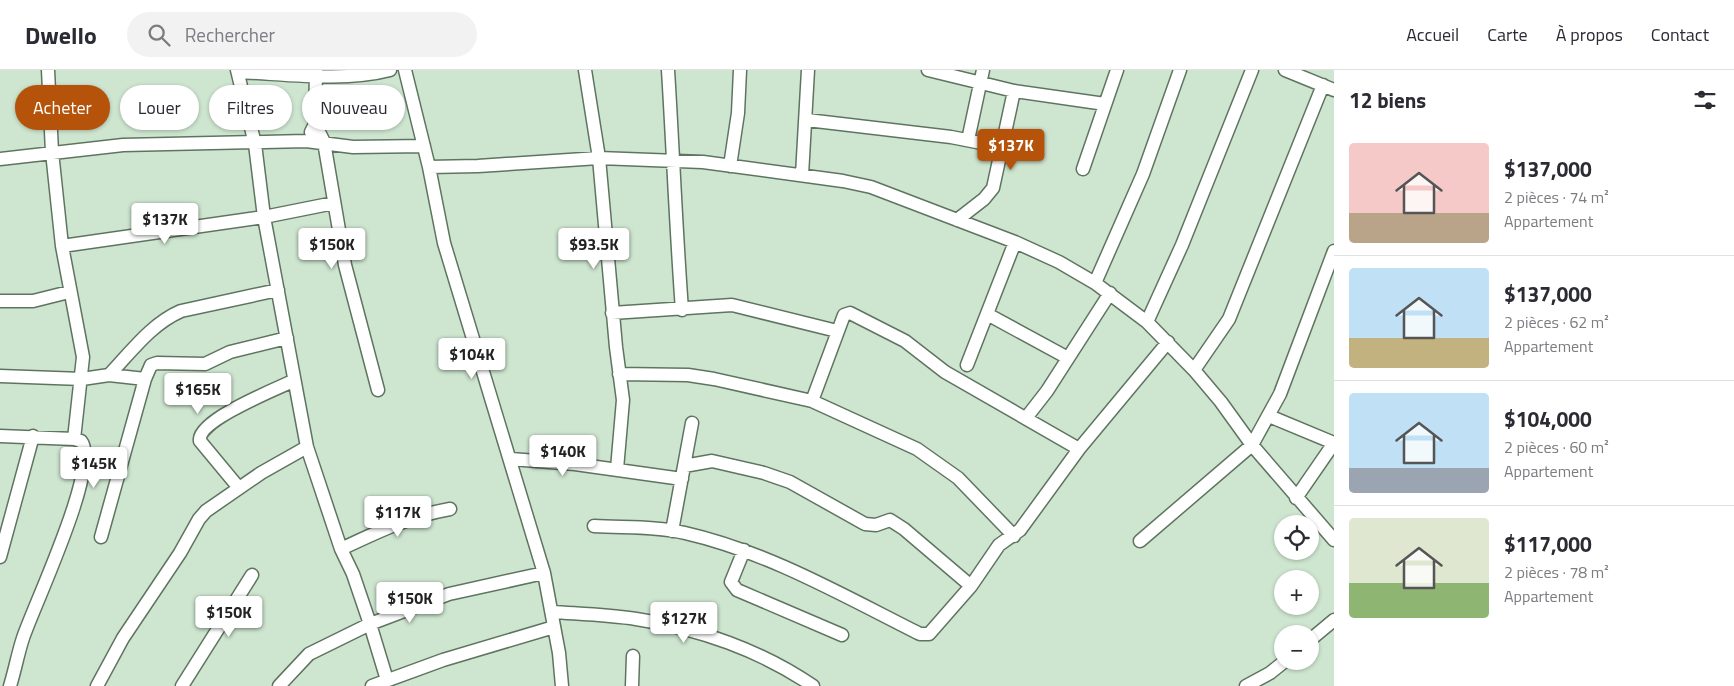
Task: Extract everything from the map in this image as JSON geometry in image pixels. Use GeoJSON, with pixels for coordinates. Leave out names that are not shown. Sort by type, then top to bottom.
{"type":"FeatureCollection","features":[{"type":"Feature","properties":{"kind":"street"},"geometry":{"type":"LineString","coordinates":[[48,70],[52,152],[62,246],[69,292],[83,357],[74,439]]}},
{"type":"Feature","properties":{"kind":"street"},"geometry":{"type":"LineString","coordinates":[[388,680],[353,574],[341,549],[307,447],[293,381],[287,338],[264,217],[256,144],[237,71],[372,74],[390,70]]}},
{"type":"Feature","properties":{"kind":"street"},"geometry":{"type":"LineString","coordinates":[[405,70],[429,167],[444,243],[544,573],[553,612],[562,686]]}},
{"type":"Feature","properties":{"kind":"street"},"geometry":{"type":"LineString","coordinates":[[585,70],[599,158],[612,313],[623,400],[617,469]]}},
{"type":"Feature","properties":{"kind":"street"},"geometry":{"type":"LineString","coordinates":[[668,70],[674,160],[675,218],[682,310]]}},
{"type":"Feature","properties":{"kind":"street"},"geometry":{"type":"LineString","coordinates":[[730,166],[739,104],[740,70]]}},
{"type":"Feature","properties":{"kind":"street"},"geometry":{"type":"LineString","coordinates":[[802,175],[807,120],[808,70]]}},
{"type":"Feature","properties":{"kind":"street"},"geometry":{"type":"LineString","coordinates":[[928,70],[1014,91],[1105,104]]}},
{"type":"Feature","properties":{"kind":"street"},"geometry":{"type":"LineString","coordinates":[[968,140],[983,70]]}},
{"type":"Feature","properties":{"kind":"street"},"geometry":{"type":"LineString","coordinates":[[1083,169],[1117,70]]}},
{"type":"Feature","properties":{"kind":"street"},"geometry":{"type":"LineString","coordinates":[[1095,283],[1143,174],[1180,70]]}},
{"type":"Feature","properties":{"kind":"street"},"geometry":{"type":"LineString","coordinates":[[1147,322],[1182,245],[1252,70]]}},
{"type":"Feature","properties":{"kind":"street"},"geometry":{"type":"LineString","coordinates":[[1194,370],[1229,319],[1329,88],[1285,70]]}},
{"type":"Feature","properties":{"kind":"street"},"geometry":{"type":"LineString","coordinates":[[957,220],[984,199],[994,188],[1014,91]]}},
{"type":"Feature","properties":{"kind":"street"},"geometry":{"type":"LineString","coordinates":[[807,120],[850,123],[968,140],[1002,147]]}},
{"type":"Feature","properties":{"kind":"street"},"geometry":{"type":"LineString","coordinates":[[306,141],[312,130]]}},
{"type":"Feature","properties":{"kind":"street"},"geometry":{"type":"LineString","coordinates":[[318,130],[324,142],[347,274],[378,390]]}},
{"type":"Feature","properties":{"kind":"street"},"geometry":{"type":"LineString","coordinates":[[0,159],[123,145],[256,144],[306,141],[353,147],[424,146]]}},
{"type":"Feature","properties":{"kind":"street"},"geometry":{"type":"LineString","coordinates":[[429,167],[478,166],[599,158],[674,160],[802,175],[871,187],[1015,242],[1059,262],[1095,283],[1147,322],[1194,370],[1221,402],[1252,445],[1334,540]]}},
{"type":"Feature","properties":{"kind":"street"},"geometry":{"type":"LineString","coordinates":[[62,246],[264,217],[334,203]]}},
{"type":"Feature","properties":{"kind":"street"},"geometry":{"type":"LineString","coordinates":[[967,365],[1015,242]]}},
{"type":"Feature","properties":{"kind":"street"},"geometry":{"type":"LineString","coordinates":[[1140,541],[1252,445],[1280,394],[1334,252]]}},
{"type":"Feature","properties":{"kind":"street"},"geometry":{"type":"LineString","coordinates":[[109,375],[151,330],[167,318],[181,311],[278,290]]}},
{"type":"Feature","properties":{"kind":"street"},"geometry":{"type":"LineString","coordinates":[[0,301],[33,301],[69,292]]}},
{"type":"Feature","properties":{"kind":"street"},"geometry":{"type":"LineString","coordinates":[[1026,418],[1110,293]]}},
{"type":"Feature","properties":{"kind":"street"},"geometry":{"type":"LineString","coordinates":[[612,313],[682,310],[732,305],[837,331]]}},
{"type":"Feature","properties":{"kind":"street"},"geometry":{"type":"LineString","coordinates":[[812,401],[844,315],[847,313],[853,314],[905,341],[945,372],[1079,449]]}},
{"type":"Feature","properties":{"kind":"street"},"geometry":{"type":"LineString","coordinates":[[987,314],[1068,358]]}},
{"type":"Feature","properties":{"kind":"street"},"geometry":{"type":"LineString","coordinates":[[101,537],[145,379],[153,364],[205,364],[230,352],[287,338]]}},
{"type":"Feature","properties":{"kind":"street"},"geometry":{"type":"LineString","coordinates":[[594,526],[684,532],[744,550],[814,581],[925,635],[929,634],[971,586],[999,545],[1014,536],[1079,449],[1168,342]]}},
{"type":"Feature","properties":{"kind":"street"},"geometry":{"type":"LineString","coordinates":[[619,374],[688,375],[812,401],[917,449],[958,478],[1014,536]]}},
{"type":"Feature","properties":{"kind":"street"},"geometry":{"type":"LineString","coordinates":[[0,376],[82,379],[109,375],[145,379]]}},
{"type":"Feature","properties":{"kind":"street"},"geometry":{"type":"LineString","coordinates":[[239,488],[200,441],[201,432],[207,426],[242,404],[293,381]]}},
{"type":"Feature","properties":{"kind":"street"},"geometry":{"type":"LineString","coordinates":[[1269,416],[1334,443],[1296,498]]}},
{"type":"Feature","properties":{"kind":"street"},"geometry":{"type":"LineString","coordinates":[[672,531],[692,423]]}},
{"type":"Feature","properties":{"kind":"street"},"geometry":{"type":"LineString","coordinates":[[0,436],[74,439],[80,441],[84,449],[81,485],[24,637],[10,686]]}},
{"type":"Feature","properties":{"kind":"street"},"geometry":{"type":"LineString","coordinates":[[0,557],[33,436]]}},
{"type":"Feature","properties":{"kind":"street"},"geometry":{"type":"LineString","coordinates":[[97,686],[123,638],[180,553],[196,523],[206,511],[239,488],[307,447]]}},
{"type":"Feature","properties":{"kind":"street"},"geometry":{"type":"LineString","coordinates":[[511,459],[617,469],[683,472],[712,461],[738,466],[790,482],[865,524],[876,525],[890,520],[904,529],[971,586]]}},
{"type":"Feature","properties":{"kind":"street"},"geometry":{"type":"LineString","coordinates":[[341,549],[396,523],[426,513],[450,509]]}},
{"type":"Feature","properties":{"kind":"street"},"geometry":{"type":"LineString","coordinates":[[744,550],[731,582],[737,590],[842,635]]}},
{"type":"Feature","properties":{"kind":"street"},"geometry":{"type":"LineString","coordinates":[[279,686],[309,654],[370,624],[449,594],[544,573]]}},
{"type":"Feature","properties":{"kind":"street"},"geometry":{"type":"LineString","coordinates":[[182,686],[252,575]]}},
{"type":"Feature","properties":{"kind":"street"},"geometry":{"type":"LineString","coordinates":[[553,612],[637,619],[683,630],[732,644],[768,660],[813,686]]}},
{"type":"Feature","properties":{"kind":"street"},"geometry":{"type":"LineString","coordinates":[[1319,632],[1334,620]]}},
{"type":"Feature","properties":{"kind":"street"},"geometry":{"type":"LineString","coordinates":[[372,686],[443,660],[554,627]]}},
{"type":"Feature","properties":{"kind":"street"},"geometry":{"type":"LineString","coordinates":[[632,656],[632,686]]}},
{"type":"Feature","properties":{"kind":"street"},"geometry":{"type":"LineString","coordinates":[[1246,686],[1274,670]]}}]}
